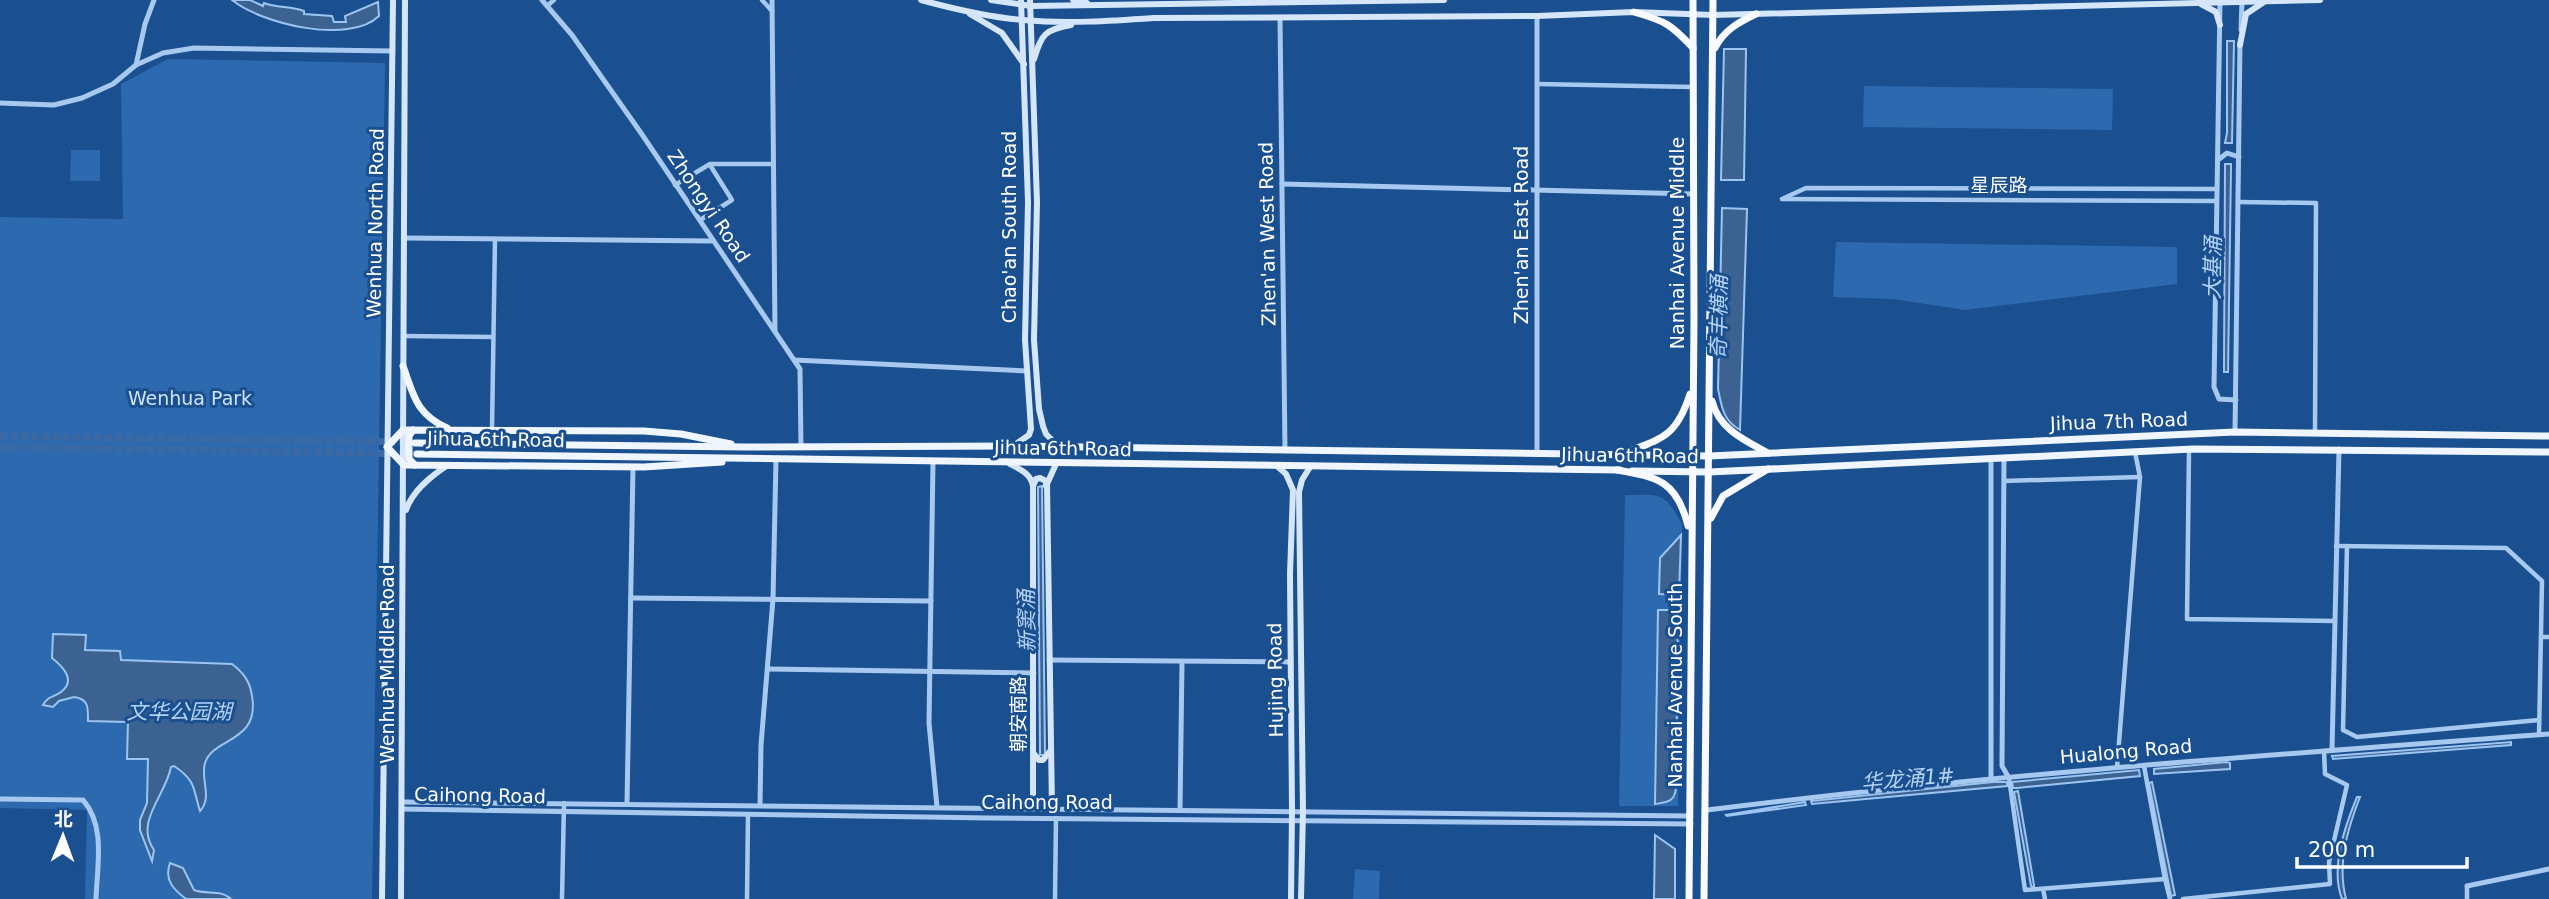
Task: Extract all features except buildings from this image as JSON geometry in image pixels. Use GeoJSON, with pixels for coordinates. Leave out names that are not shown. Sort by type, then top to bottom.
{"type":"FeatureCollection","features":[{"type":"Feature","properties":{"kind":"highway","name":"Nanhai Avenue Middle"},"geometry":{"type":"LineString","coordinates":[[1691,472],[1694,308],[1693,0]]}},
{"type":"Feature","properties":{"kind":"highway","name":"Nanhai Avenue Middle"},"geometry":{"type":"LineString","coordinates":[[1709,472],[1713,0]]}},
{"type":"Feature","properties":{"kind":"highway"},"geometry":{"type":"LineString","coordinates":[[1634,12],[1664,20],[1693,48]]}},
{"type":"Feature","properties":{"kind":"highway"},"geometry":{"type":"LineString","coordinates":[[1713,52],[1719,40],[1732,27],[1756,14]]}},
{"type":"Feature","properties":{"kind":"highway"},"geometry":{"type":"LineString","coordinates":[[1694,308],[1698,312],[1710,312]]}},
{"type":"Feature","properties":{"kind":"highway"},"geometry":{"type":"LineString","coordinates":[[1620,454],[1667,435],[1676,427],[1685,411],[1692,387]]}},
{"type":"Feature","properties":{"kind":"highway"},"geometry":{"type":"LineString","coordinates":[[1709,388],[1720,420],[1731,432],[1768,453]]}},
{"type":"Feature","properties":{"kind":"highway"},"geometry":{"type":"LineString","coordinates":[[1708,529],[1723,496],[1768,469]]}},
{"type":"Feature","properties":{"kind":"highway"},"geometry":{"type":"LineString","coordinates":[[1616,470],[1653,476],[1675,492],[1685,512],[1691,537]]}},
{"type":"Feature","properties":{"kind":"highway","name":"Nanhai Avenue South"},"geometry":{"type":"LineString","coordinates":[[1689,899],[1691,472]]}},
{"type":"Feature","properties":{"kind":"highway","name":"Nanhai Avenue South"},"geometry":{"type":"LineString","coordinates":[[1704,899],[1709,472]]}},
{"type":"Feature","properties":{"kind":"main road","name":"Wenhua North Road"},"geometry":{"type":"LineString","coordinates":[[387,447],[393,0]]}},
{"type":"Feature","properties":{"kind":"main road","name":"Wenhua North Road"},"geometry":{"type":"LineString","coordinates":[[403,430],[405,0]]}},
{"type":"Feature","properties":{"kind":"main road"},"geometry":{"type":"LineString","coordinates":[[920,0],[968,12],[1022,20],[1085,22],[1154,18],[1537,16],[1634,12],[1713,15],[2319,0]]}},
{"type":"Feature","properties":{"kind":"main road"},"geometry":{"type":"LineString","coordinates":[[990,0],[1099,6],[1444,0]]}},
{"type":"Feature","properties":{"kind":"main road"},"geometry":{"type":"LineString","coordinates":[[1073,0],[1099,6]]}},
{"type":"Feature","properties":{"kind":"main road"},"geometry":{"type":"LineString","coordinates":[[2240,45],[2246,14],[2264,1]]}},
{"type":"Feature","properties":{"kind":"main road","name":"Chao'an South Road"},"geometry":{"type":"LineString","coordinates":[[1013,446],[1029,435],[1031,429],[1025,340],[1028,202],[1021,3]]}},
{"type":"Feature","properties":{"kind":"main road","name":"Chao'an South Road"},"geometry":{"type":"LineString","coordinates":[[1031,3],[1037,202],[1034,340],[1039,410],[1046,434],[1059,447]]}},
{"type":"Feature","properties":{"kind":"main road"},"geometry":{"type":"LineString","coordinates":[[2199,3],[2216,12],[2220,25]]}},
{"type":"Feature","properties":{"kind":"main road"},"geometry":{"type":"LineString","coordinates":[[968,12],[1002,33],[1024,64]]}},
{"type":"Feature","properties":{"kind":"main road"},"geometry":{"type":"LineString","coordinates":[[1033,64],[1040,38],[1045,32],[1085,22]]}},
{"type":"Feature","properties":{"kind":"main road"},"geometry":{"type":"LineString","coordinates":[[403,366],[416,404],[425,415],[451,430]]}},
{"type":"Feature","properties":{"kind":"main road"},"geometry":{"type":"LineString","coordinates":[[745,447],[661,432],[492,430],[403,430],[387,447],[404,465],[633,467],[679,466],[746,458]]}},
{"type":"Feature","properties":{"kind":"main road","name":"Wenhua Middle Road"},"geometry":{"type":"LineString","coordinates":[[401,899],[403,430]]}},
{"type":"Feature","properties":{"kind":"main road"},"geometry":{"type":"LineString","coordinates":[[414,430],[409,436],[409,459],[415,465]]}},
{"type":"Feature","properties":{"kind":"main road","name":"Jihua 7th Road"},"geometry":{"type":"LineString","coordinates":[[1692,456],[2235,432],[2549,436]]}},
{"type":"Feature","properties":{"kind":"main road","name":"Jihua 6th Road"},"geometry":{"type":"LineString","coordinates":[[415,443],[745,447],[1013,446],[1692,456]]}},
{"type":"Feature","properties":{"kind":"main road","name":"Wenhua Middle Road"},"geometry":{"type":"LineString","coordinates":[[382,899],[387,447]]}},
{"type":"Feature","properties":{"kind":"main road","name":"Jihua 7th Road"},"geometry":{"type":"LineString","coordinates":[[1709,472],[2189,449],[2549,452]]}},
{"type":"Feature","properties":{"kind":"main road","name":"Jihua 6th Road"},"geometry":{"type":"LineString","coordinates":[[417,454],[1709,472]]}},
{"type":"Feature","properties":{"kind":"main road"},"geometry":{"type":"LineString","coordinates":[[1010,464],[1025,472],[1032,480],[1033,486]]}},
{"type":"Feature","properties":{"kind":"main road","name":"朝安南路"},"geometry":{"type":"LineString","coordinates":[[1052,808],[1047,488],[1056,464]]}},
{"type":"Feature","properties":{"kind":"main road"},"geometry":{"type":"LineString","coordinates":[[404,525],[407,506],[417,491],[433,475],[448,466]]}},
{"type":"Feature","properties":{"kind":"main road","name":"Hujing Road"},"geometry":{"type":"LineString","coordinates":[[1277,466],[1286,474],[1293,490],[1290,574],[1291,899]]}},
{"type":"Feature","properties":{"kind":"main road","name":"Hujing Road"},"geometry":{"type":"LineString","coordinates":[[1301,899],[1303,811],[1299,492],[1310,467]]}},
{"type":"Feature","properties":{"kind":"main road"},"geometry":{"type":"LineString","coordinates":[[1033,486],[1036,479],[1040,478],[1046,481],[1047,488]]}},
{"type":"Feature","properties":{"kind":"main road","name":"朝安南路"},"geometry":{"type":"LineString","coordinates":[[1033,486],[1033,808]]}},
{"type":"Feature","properties":{"kind":"main road"},"geometry":{"type":"LineString","coordinates":[[1033,752],[1039,760],[1044,760],[1050,749]]}},
{"type":"Feature","properties":{"kind":"street"},"geometry":{"type":"LineString","coordinates":[[136,65],[145,24],[154,0]]}},
{"type":"Feature","properties":{"kind":"street","name":"Zhongyi Road"},"geometry":{"type":"LineString","coordinates":[[542,0],[572,36],[800,369],[801,447]]}},
{"type":"Feature","properties":{"kind":"street"},"geometry":{"type":"LineString","coordinates":[[547,6],[554,0]]}},
{"type":"Feature","properties":{"kind":"street"},"geometry":{"type":"LineString","coordinates":[[762,0],[772,11]]}},
{"type":"Feature","properties":{"kind":"street"},"geometry":{"type":"LineString","coordinates":[[772,0],[775,332]]}},
{"type":"Feature","properties":{"kind":"street"},"geometry":{"type":"LineString","coordinates":[[2220,1],[2214,387],[2219,398],[2236,400]]}},
{"type":"Feature","properties":{"kind":"street"},"geometry":{"type":"LineString","coordinates":[[2235,432],[2242,1]]}},
{"type":"Feature","properties":{"kind":"street","name":"Zhen'an West Road"},"geometry":{"type":"LineString","coordinates":[[1280,16],[1285,450]]}},
{"type":"Feature","properties":{"kind":"street","name":"Zhen'an East Road"},"geometry":{"type":"LineString","coordinates":[[1537,16],[1537,454]]}},
{"type":"Feature","properties":{"kind":"street"},"geometry":{"type":"LineString","coordinates":[[0,103],[54,105],[82,98],[113,84],[136,65],[163,54],[194,48],[393,51]]}},
{"type":"Feature","properties":{"kind":"street"},"geometry":{"type":"LineString","coordinates":[[1537,84],[1693,87]]}},
{"type":"Feature","properties":{"kind":"street"},"geometry":{"type":"LineString","coordinates":[[2218,160],[2227,153],[2239,157]]}},
{"type":"Feature","properties":{"kind":"street"},"geometry":{"type":"LineString","coordinates":[[675,185],[710,164],[774,164]]}},
{"type":"Feature","properties":{"kind":"street"},"geometry":{"type":"LineString","coordinates":[[700,220],[732,200],[710,164]]}},
{"type":"Feature","properties":{"kind":"street"},"geometry":{"type":"LineString","coordinates":[[1282,184],[1694,194]]}},
{"type":"Feature","properties":{"kind":"street","name":"星辰路"},"geometry":{"type":"LineString","coordinates":[[2217,189],[1806,188],[1782,200],[2217,201]]}},
{"type":"Feature","properties":{"kind":"street"},"geometry":{"type":"LineString","coordinates":[[2238,202],[2316,203],[2315,432]]}},
{"type":"Feature","properties":{"kind":"street"},"geometry":{"type":"LineString","coordinates":[[405,238],[712,241]]}},
{"type":"Feature","properties":{"kind":"street"},"geometry":{"type":"LineString","coordinates":[[492,430],[495,238]]}},
{"type":"Feature","properties":{"kind":"street"},"geometry":{"type":"LineString","coordinates":[[404,336],[493,337]]}},
{"type":"Feature","properties":{"kind":"street"},"geometry":{"type":"LineString","coordinates":[[794,360],[1027,371]]}},
{"type":"Feature","properties":{"kind":"street"},"geometry":{"type":"LineString","coordinates":[[2189,449],[2187,619],[2335,624],[2345,627]]}},
{"type":"Feature","properties":{"kind":"street"},"geometry":{"type":"LineString","coordinates":[[2332,750],[2339,449]]}},
{"type":"Feature","properties":{"kind":"street"},"geometry":{"type":"LineString","coordinates":[[2117,768],[2140,477],[2135,452]]}},
{"type":"Feature","properties":{"kind":"street"},"geometry":{"type":"LineString","coordinates":[[760,805],[761,745],[774,599],[776,459]]}},
{"type":"Feature","properties":{"kind":"street"},"geometry":{"type":"LineString","coordinates":[[1991,459],[1991,779]]}},
{"type":"Feature","properties":{"kind":"street"},"geometry":{"type":"LineString","coordinates":[[2004,459],[2001,766],[2009,778],[2030,890],[2027,899]]}},
{"type":"Feature","properties":{"kind":"street"},"geometry":{"type":"LineString","coordinates":[[933,462],[929,723],[937,807]]}},
{"type":"Feature","properties":{"kind":"street"},"geometry":{"type":"LineString","coordinates":[[627,804],[633,467]]}},
{"type":"Feature","properties":{"kind":"street"},"geometry":{"type":"LineString","coordinates":[[2004,481],[2140,477]]}},
{"type":"Feature","properties":{"kind":"street"},"geometry":{"type":"LineString","coordinates":[[2336,546],[2506,548],[2542,580],[2539,735]]}},
{"type":"Feature","properties":{"kind":"street"},"geometry":{"type":"LineString","coordinates":[[2347,546],[2343,730],[2357,737],[2539,720]]}},
{"type":"Feature","properties":{"kind":"street"},"geometry":{"type":"LineString","coordinates":[[631,598],[931,601]]}},
{"type":"Feature","properties":{"kind":"street"},"geometry":{"type":"LineString","coordinates":[[2335,608],[2346,608]]}},
{"type":"Feature","properties":{"kind":"street"},"geometry":{"type":"LineString","coordinates":[[2541,637],[2549,637]]}},
{"type":"Feature","properties":{"kind":"street"},"geometry":{"type":"LineString","coordinates":[[1049,660],[1291,662]]}},
{"type":"Feature","properties":{"kind":"street"},"geometry":{"type":"LineString","coordinates":[[1180,810],[1182,662]]}},
{"type":"Feature","properties":{"kind":"street"},"geometry":{"type":"LineString","coordinates":[[769,669],[1034,673]]}},
{"type":"Feature","properties":{"kind":"street"},"geometry":{"type":"LineString","coordinates":[[2380,734],[2381,747]]}},
{"type":"Feature","properties":{"kind":"street","name":"Hualong Road"},"geometry":{"type":"LineString","coordinates":[[1707,810],[1869,790],[2549,734]]}},
{"type":"Feature","properties":{"kind":"street"},"geometry":{"type":"LineString","coordinates":[[2183,899],[2330,884],[2329,862],[2347,785],[2325,774],[2324,751]]}},
{"type":"Feature","properties":{"kind":"street"},"geometry":{"type":"LineString","coordinates":[[2144,766],[2170,899]]}},
{"type":"Feature","properties":{"kind":"street"},"geometry":{"type":"LineString","coordinates":[[0,799],[83,800],[93,811],[98,832],[96,899]]}},
{"type":"Feature","properties":{"kind":"street"},"geometry":{"type":"LineString","coordinates":[[562,899],[564,803]]}},
{"type":"Feature","properties":{"kind":"street","name":"Caihong Road"},"geometry":{"type":"LineString","coordinates":[[402,805],[564,803],[1678,815],[1691,820]]}},
{"type":"Feature","properties":{"kind":"street","name":"Caihong Road"},"geometry":{"type":"LineString","coordinates":[[402,805],[563,811],[1053,818],[1678,824],[1691,820]]}},
{"type":"Feature","properties":{"kind":"street"},"geometry":{"type":"LineString","coordinates":[[1033,808],[1053,818]]}},
{"type":"Feature","properties":{"kind":"street"},"geometry":{"type":"LineString","coordinates":[[1052,808],[1055,899]]}},
{"type":"Feature","properties":{"kind":"street"},"geometry":{"type":"LineString","coordinates":[[747,899],[748,814]]}},
{"type":"Feature","properties":{"kind":"street"},"geometry":{"type":"LineString","coordinates":[[2468,899],[2468,886],[2549,869]]}},
{"type":"Feature","properties":{"kind":"street"},"geometry":{"type":"LineString","coordinates":[[2030,890],[2165,879]]}},
{"type":"Feature","properties":{"kind":"street"},"geometry":{"type":"LineString","coordinates":[[2043,889],[2045,899]]}},
{"type":"Feature","properties":{"kind":"green space","name":"Wenhua Park"},"geometry":{"type":"Polygon","coordinates":[[[168,59],[385,63],[372,899],[85,899],[87,810],[0,808],[0,217],[123,219],[121,84],[168,59]]]}},
{"type":"Feature","properties":{"kind":"green space"},"geometry":{"type":"Polygon","coordinates":[[[1864,86],[2113,89],[2112,130],[1863,127],[1864,86]]]}},
{"type":"Feature","properties":{"kind":"green space"},"geometry":{"type":"Polygon","coordinates":[[[71,150],[100,150],[100,181],[70,181],[71,150]]]}},
{"type":"Feature","properties":{"kind":"green space"},"geometry":{"type":"Polygon","coordinates":[[[1836,242],[2177,247],[2177,284],[1965,310],[1893,299],[1833,297],[1836,242]]]}},
{"type":"Feature","properties":{"kind":"green space"},"geometry":{"type":"Polygon","coordinates":[[[1625,495],[1660,497],[1682,524],[1678,806],[1619,806],[1625,495]]]}},
{"type":"Feature","properties":{"kind":"green space"},"geometry":{"type":"Polygon","coordinates":[[[1355,869],[1380,871],[1379,899],[1353,899],[1355,869]]]}},
{"type":"Feature","properties":{"kind":"water"},"geometry":{"type":"Polygon","coordinates":[[[232,0],[250,0],[263,6],[264,3],[299,9],[304,11],[304,14],[332,16],[334,22],[346,22],[345,16],[378,2],[379,16],[365,25],[348,29],[306,28],[263,17],[232,0]]]}},
{"type":"Feature","properties":{"kind":"water"},"geometry":{"type":"Polygon","coordinates":[[[2227,41],[2234,41],[2232,143],[2225,143],[2227,41]]]}},
{"type":"Feature","properties":{"kind":"water"},"geometry":{"type":"Polygon","coordinates":[[[1724,49],[1746,49],[1744,180],[1721,180],[1724,49]]]}},
{"type":"Feature","properties":{"kind":"water"},"geometry":{"type":"Polygon","coordinates":[[[2225,164],[2231,164],[2228,372],[2224,372],[2225,164]]]}},
{"type":"Feature","properties":{"kind":"water"},"geometry":{"type":"Polygon","coordinates":[[[1722,208],[1747,209],[1740,430],[1727,418],[1718,389],[1722,208]]]}},
{"type":"Feature","properties":{"kind":"water"},"geometry":{"type":"Polygon","coordinates":[[[1042,486],[1045,755],[1040,755],[1038,487],[1042,486]]]}},
{"type":"Feature","properties":{"kind":"water"},"geometry":{"type":"Polygon","coordinates":[[[1681,535],[1679,595],[1659,594],[1660,558],[1681,535]]]}},
{"type":"Feature","properties":{"kind":"water"},"geometry":{"type":"Polygon","coordinates":[[[1658,610],[1678,610],[1676,787],[1670,800],[1655,804],[1658,610]]]}},
{"type":"Feature","properties":{"kind":"water","name":"文华公园湖"},"geometry":{"type":"Polygon","coordinates":[[[53,634],[86,635],[85,650],[120,651],[121,660],[232,664],[248,682],[253,711],[249,723],[243,731],[217,748],[205,763],[206,800],[200,811],[195,791],[187,776],[174,766],[171,767],[149,819],[149,840],[154,850],[152,861],[140,830],[140,820],[147,803],[148,759],[127,759],[128,722],[88,721],[85,702],[74,697],[59,701],[53,707],[43,705],[49,698],[61,692],[68,683],[63,669],[52,658],[53,634]]]}},
{"type":"Feature","properties":{"kind":"water"},"geometry":{"type":"Polygon","coordinates":[[[2511,742],[2511,745],[2333,759],[2332,756],[2511,742]]]}},
{"type":"Feature","properties":{"kind":"water"},"geometry":{"type":"Polygon","coordinates":[[[2230,763],[2230,769],[2154,774],[2154,769],[2230,763]]]}},
{"type":"Feature","properties":{"kind":"water"},"geometry":{"type":"Polygon","coordinates":[[[2139,770],[2140,776],[2017,788],[2013,788],[2012,782],[2139,770]]]}},
{"type":"Feature","properties":{"kind":"water"},"geometry":{"type":"Polygon","coordinates":[[[2007,782],[2007,786],[1812,804],[1811,801],[2007,782]]]}},
{"type":"Feature","properties":{"kind":"water"},"geometry":{"type":"Polygon","coordinates":[[[2152,782],[2175,895],[2171,896],[2149,783],[2152,782]]]}},
{"type":"Feature","properties":{"kind":"water"},"geometry":{"type":"Polygon","coordinates":[[[2018,791],[2034,888],[2031,886],[2014,792],[2018,791]]]}},
{"type":"Feature","properties":{"kind":"water"},"geometry":{"type":"Polygon","coordinates":[[[2357,797],[2360,797],[2351,822],[2343,860],[2346,899],[2342,899],[2338,874],[2340,847],[2357,797]]]}},
{"type":"Feature","properties":{"kind":"water"},"geometry":{"type":"Polygon","coordinates":[[[1805,802],[1806,805],[1726,815],[1805,802]]]}},
{"type":"Feature","properties":{"kind":"water"},"geometry":{"type":"Polygon","coordinates":[[[1655,835],[1675,849],[1675,899],[1654,899],[1655,835]]]}},
{"type":"Feature","properties":{"kind":"water"},"geometry":{"type":"Polygon","coordinates":[[[170,863],[183,868],[194,890],[223,894],[231,899],[186,899],[171,884],[168,874],[170,863]]]}},
{"type":"Feature","properties":{"kind":"tunnel"},"geometry":{"type":"LineString","coordinates":[[0,436],[407,442]]}},
{"type":"Feature","properties":{"kind":"tunnel"},"geometry":{"type":"LineString","coordinates":[[0,447],[417,454]]}},
{"type":"Feature","properties":{"kind":"water label","name":"大基涌"},"geometry":{"type":"Point","coordinates":[2213,268]}},
{"type":"Feature","properties":{"kind":"water label","name":"奇丰横涌"},"geometry":{"type":"Point","coordinates":[1719,317]}},
{"type":"Feature","properties":{"kind":"water label","name":"新窦涌"},"geometry":{"type":"Point","coordinates":[1027,621]}},
{"type":"Feature","properties":{"kind":"water label","name":"华龙涌1#"},"geometry":{"type":"Point","coordinates":[1908,779]}}]}
